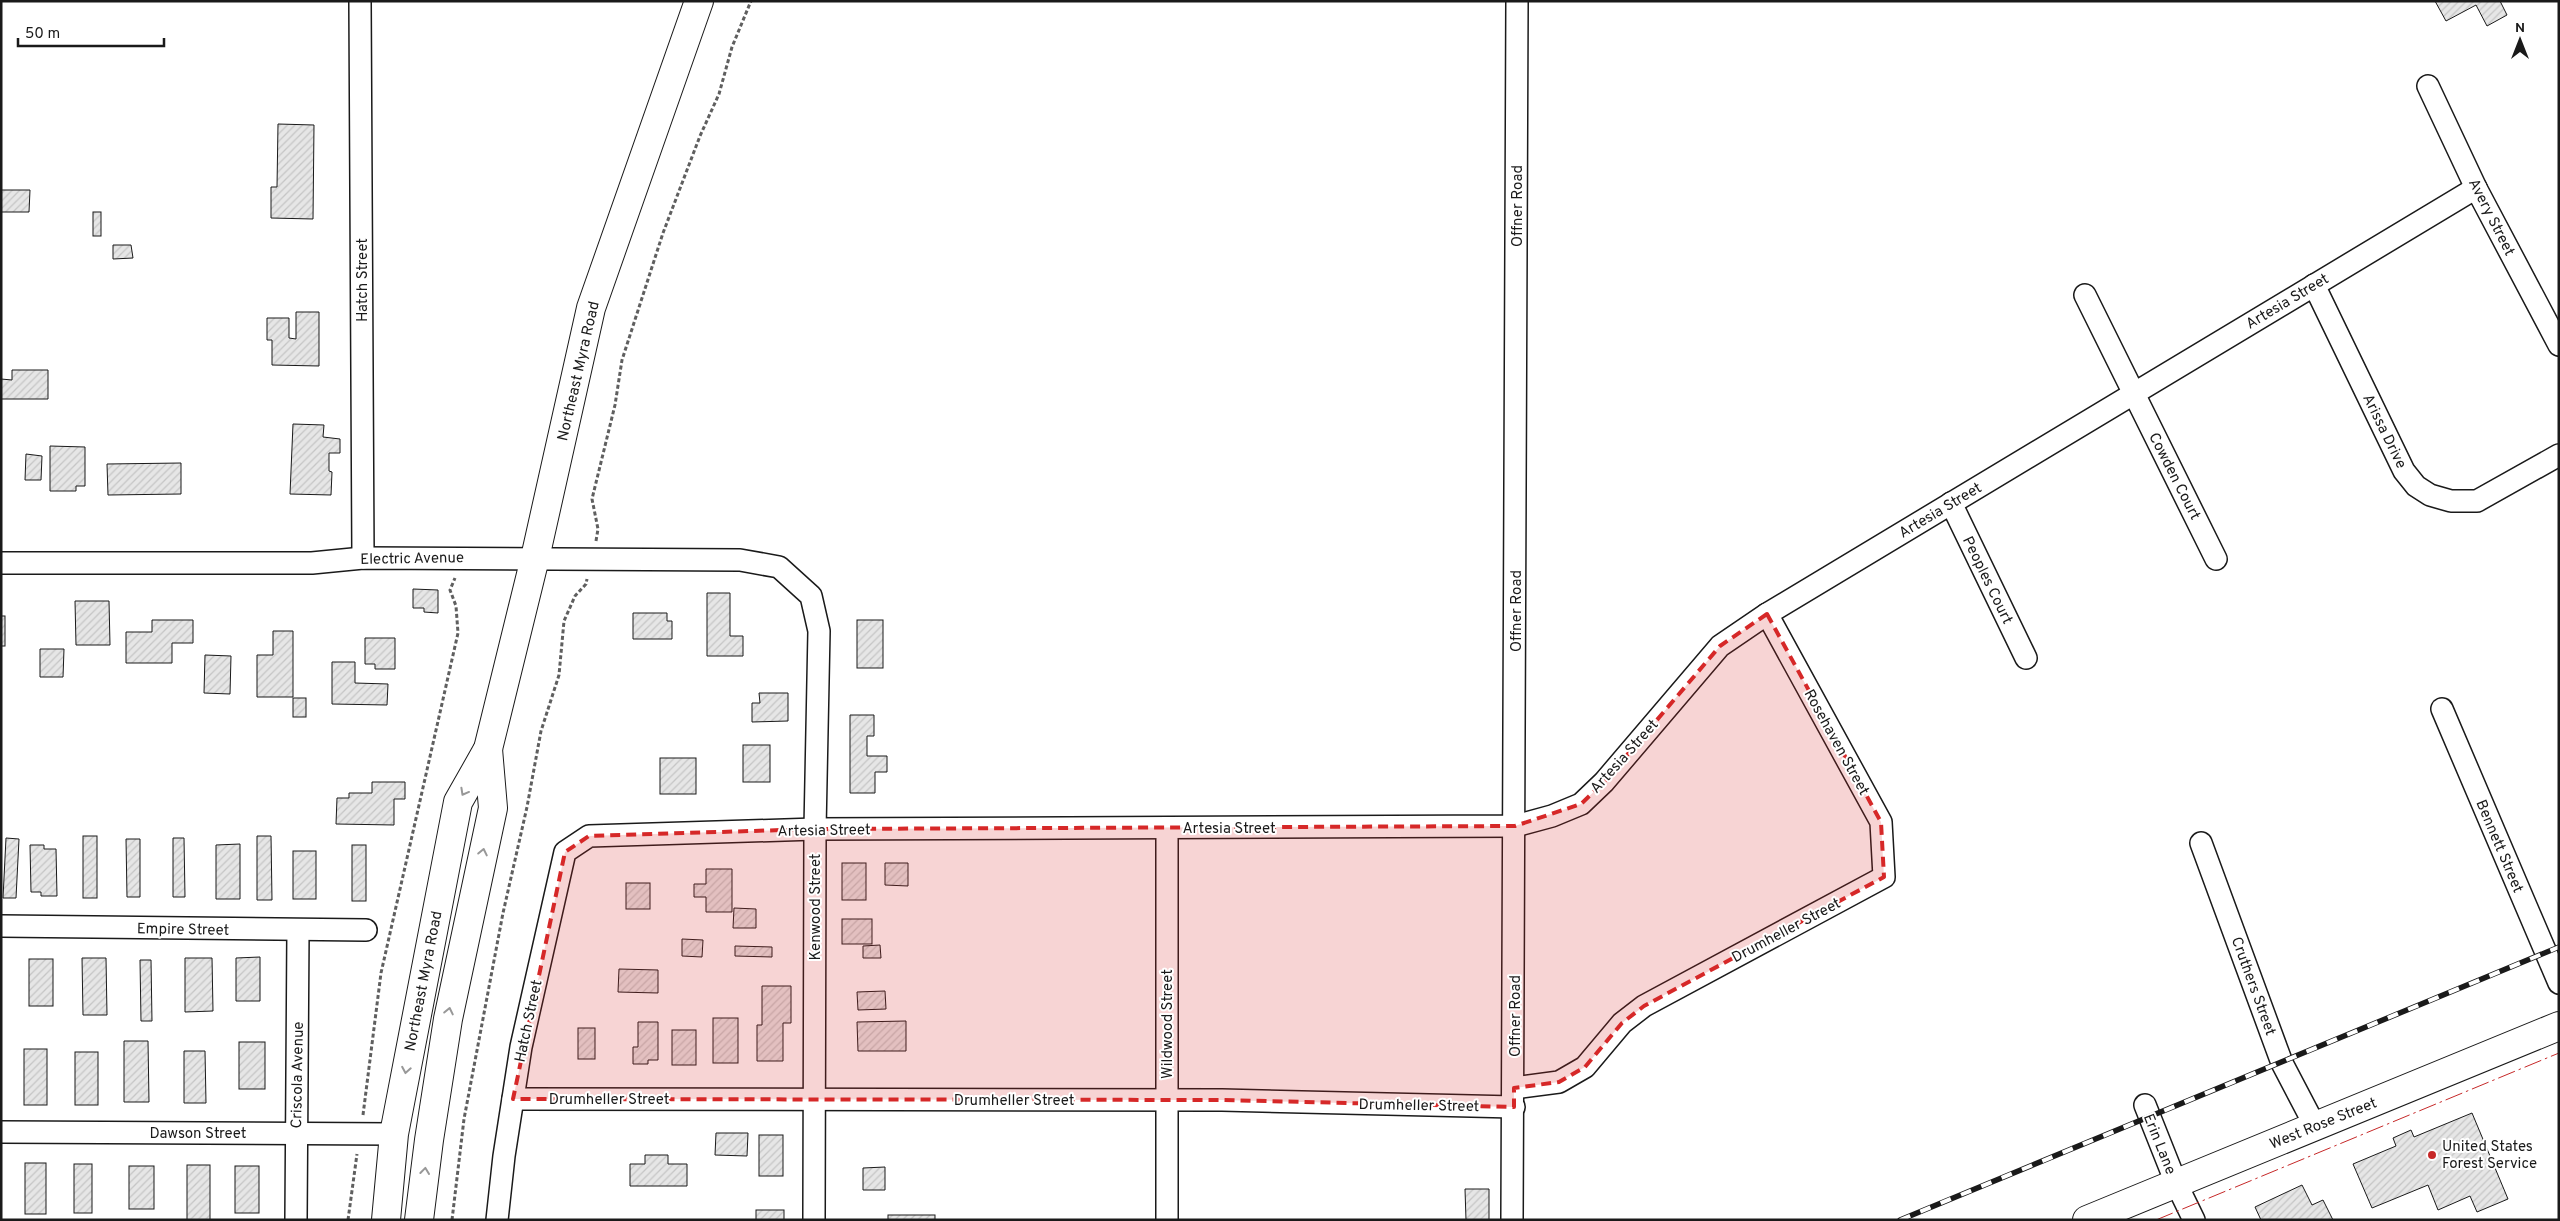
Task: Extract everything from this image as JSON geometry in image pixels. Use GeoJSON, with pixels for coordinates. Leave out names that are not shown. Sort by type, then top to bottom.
{"type":"FeatureCollection","features":[{"type":"Feature","properties":{"kind":"main road","name":"Northeast Myra Road"},"geometry":{"type":"LineString","coordinates":[[386,1220],[394,1134],[458,802],[488,749],[535,558],[591,308],[699,1]]}},
{"type":"Feature","properties":{"kind":"main road","name":"Northeast Myra Road"},"geometry":{"type":"LineString","coordinates":[[419,1220],[448,1019],[493,808],[488,749]]}},
{"type":"Feature","properties":{"kind":"main road","name":"West Rose Street"},"geometry":{"type":"LineString","coordinates":[[2087,1220],[2559,1026]]}},
{"type":"Feature","properties":{"kind":"street","name":"Hatch Street"},"geometry":{"type":"LineString","coordinates":[[360,1],[363,558]]}},
{"type":"Feature","properties":{"kind":"street","name":"Offner Road"},"geometry":{"type":"LineString","coordinates":[[1512,1220],[1517,1]]}},
{"type":"Feature","properties":{"kind":"street","name":"Avery Street"},"geometry":{"type":"LineString","coordinates":[[2428,86],[2476,188],[2559,345]]}},
{"type":"Feature","properties":{"kind":"street","name":"Artesia Street"},"geometry":{"type":"LineString","coordinates":[[588,836],[815,829],[1515,826],[1552,816],[1581,804],[1604,782],[1720,646],[1767,614],[2476,188]]}},
{"type":"Feature","properties":{"kind":"street","name":"Arissa Drive"},"geometry":{"type":"LineString","coordinates":[[2314,285],[2404,471],[2416,486],[2430,495],[2451,501],[2477,501],[2559,455]]}},
{"type":"Feature","properties":{"kind":"street","name":"Cowden Court"},"geometry":{"type":"LineString","coordinates":[[2085,294],[2216,559]]}},
{"type":"Feature","properties":{"kind":"street","name":"Peoples Court"},"geometry":{"type":"LineString","coordinates":[[1951,503],[2026,658]]}},
{"type":"Feature","properties":{"kind":"street","name":"Electric Avenue"},"geometry":{"type":"LineString","coordinates":[[1,563],[312,563],[363,558],[740,560],[779,567],[811,596]]}},
{"type":"Feature","properties":{"kind":"street","name":"Kenwood Street"},"geometry":{"type":"LineString","coordinates":[[811,596],[819,631],[815,829],[814,1220]]}},
{"type":"Feature","properties":{"kind":"street","name":"Rosehaven Street"},"geometry":{"type":"LineString","coordinates":[[1767,614],[1881,822],[1884,877]]}},
{"type":"Feature","properties":{"kind":"street","name":"Bennett Street"},"geometry":{"type":"LineString","coordinates":[[2442,709],[2559,983]]}},
{"type":"Feature","properties":{"kind":"street","name":"Wildwood Street"},"geometry":{"type":"LineString","coordinates":[[1167,828],[1167,1220]]}},
{"type":"Feature","properties":{"kind":"street","name":"Hatch Street"},"geometry":{"type":"LineString","coordinates":[[497,1220],[521,1047],[565,852],[588,836]]}},
{"type":"Feature","properties":{"kind":"street","name":"Cruthers Street"},"geometry":{"type":"LineString","coordinates":[[2201,842],[2282,1063],[2315,1126]]}},
{"type":"Feature","properties":{"kind":"street","name":"Drumheller Street"},"geometry":{"type":"LineString","coordinates":[[513,1099],[1167,1101],[1514,1097],[1560,1082],[1585,1067],[1622,1023],[1644,1006],[1884,877]]}},
{"type":"Feature","properties":{"kind":"street","name":"Empire Street"},"geometry":{"type":"LineString","coordinates":[[1,926],[366,930]]}},
{"type":"Feature","properties":{"kind":"street","name":"Criscola Avenue"},"geometry":{"type":"LineString","coordinates":[[296,1220],[298,930]]}},
{"type":"Feature","properties":{"kind":"street","name":"Erin Lane"},"geometry":{"type":"LineString","coordinates":[[2145,1105],[2176,1183],[2194,1220]]}},
{"type":"Feature","properties":{"kind":"street","name":"Dawson Street"},"geometry":{"type":"LineString","coordinates":[[1,1132],[394,1134]]}},
{"type":"Feature","properties":{"kind":"path"},"geometry":{"type":"LineString","coordinates":[[452,1220],[464,1119],[503,912],[527,807],[541,731],[559,675],[564,621],[574,596],[586,584],[592,558],[598,529],[592,499],[615,405],[622,360],[663,233],[700,136],[719,94],[732,47],[751,1]]}},
{"type":"Feature","properties":{"kind":"path"},"geometry":{"type":"LineString","coordinates":[[348,1220],[381,973],[458,633],[456,606],[450,590],[462,558]]}},
{"type":"Feature","properties":{"kind":"highlighted area"},"geometry":{"type":"Polygon","coordinates":[[[1767,614],[1881,822],[1884,877],[1644,1006],[1622,1023],[1585,1067],[1559,1082],[1514,1088],[1514,1107],[1222,1100],[513,1099],[565,852],[589,836],[815,829],[1515,826],[1581,804],[1604,782],[1720,646],[1767,614]]]}},
{"type":"Feature","properties":{"kind":"building"},"geometry":{"type":"Polygon","coordinates":[[[2435,1],[2500,1],[2507,15],[2487,26],[2476,5],[2446,21],[2435,1]]]}},
{"type":"Feature","properties":{"kind":"building"},"geometry":{"type":"Polygon","coordinates":[[[278,124],[314,125],[313,219],[271,218],[271,187],[277,187],[278,124]]]}},
{"type":"Feature","properties":{"kind":"building"},"geometry":{"type":"Polygon","coordinates":[[[1,190],[30,190],[29,212],[1,212],[1,190]]]}},
{"type":"Feature","properties":{"kind":"building"},"geometry":{"type":"Polygon","coordinates":[[[93,212],[101,212],[101,236],[93,236],[93,212]]]}},
{"type":"Feature","properties":{"kind":"building"},"geometry":{"type":"Polygon","coordinates":[[[113,245],[131,245],[133,258],[113,259],[113,245]]]}},
{"type":"Feature","properties":{"kind":"building"},"geometry":{"type":"Polygon","coordinates":[[[296,312],[319,312],[319,366],[272,365],[272,340],[267,340],[267,318],[289,318],[289,338],[296,339],[296,312]]]}},
{"type":"Feature","properties":{"kind":"building"},"geometry":{"type":"Polygon","coordinates":[[[12,370],[48,370],[48,399],[1,399],[1,379],[12,380],[12,370]]]}},
{"type":"Feature","properties":{"kind":"building"},"geometry":{"type":"Polygon","coordinates":[[[293,424],[324,425],[323,437],[340,439],[340,453],[329,453],[329,471],[332,472],[331,495],[290,494],[293,424]]]}},
{"type":"Feature","properties":{"kind":"building"},"geometry":{"type":"Polygon","coordinates":[[[50,446],[85,447],[85,486],[76,486],[76,491],[50,491],[50,446]]]}},
{"type":"Feature","properties":{"kind":"building"},"geometry":{"type":"Polygon","coordinates":[[[26,454],[42,456],[41,480],[25,480],[26,454]]]}},
{"type":"Feature","properties":{"kind":"building"},"geometry":{"type":"Polygon","coordinates":[[[181,463],[181,494],[108,495],[107,464],[181,463]]]}},
{"type":"Feature","properties":{"kind":"building"},"geometry":{"type":"Polygon","coordinates":[[[413,589],[438,590],[438,613],[424,612],[424,608],[413,608],[413,589]]]}},
{"type":"Feature","properties":{"kind":"building"},"geometry":{"type":"Polygon","coordinates":[[[707,593],[730,593],[730,636],[743,636],[743,656],[707,656],[707,593]]]}},
{"type":"Feature","properties":{"kind":"building"},"geometry":{"type":"Polygon","coordinates":[[[75,601],[109,601],[110,645],[76,645],[75,601]]]}},
{"type":"Feature","properties":{"kind":"building"},"geometry":{"type":"Polygon","coordinates":[[[633,613],[667,613],[667,621],[672,621],[672,639],[633,639],[633,613]]]}},
{"type":"Feature","properties":{"kind":"building"},"geometry":{"type":"Polygon","coordinates":[[[1,616],[5,616],[5,646],[1,646],[1,616]]]}},
{"type":"Feature","properties":{"kind":"building"},"geometry":{"type":"Polygon","coordinates":[[[152,620],[193,620],[193,643],[172,643],[172,663],[126,663],[126,632],[152,632],[152,620]]]}},
{"type":"Feature","properties":{"kind":"building"},"geometry":{"type":"Polygon","coordinates":[[[857,620],[883,620],[883,668],[857,668],[857,620]]]}},
{"type":"Feature","properties":{"kind":"building"},"geometry":{"type":"Polygon","coordinates":[[[273,631],[293,631],[293,697],[257,697],[257,655],[273,655],[273,631]]]}},
{"type":"Feature","properties":{"kind":"building"},"geometry":{"type":"Polygon","coordinates":[[[365,638],[395,638],[395,669],[375,669],[375,664],[365,664],[365,638]]]}},
{"type":"Feature","properties":{"kind":"building"},"geometry":{"type":"Polygon","coordinates":[[[40,649],[64,649],[63,677],[40,677],[40,649]]]}},
{"type":"Feature","properties":{"kind":"building"},"geometry":{"type":"Polygon","coordinates":[[[205,655],[231,656],[230,694],[204,693],[205,655]]]}},
{"type":"Feature","properties":{"kind":"building"},"geometry":{"type":"Polygon","coordinates":[[[332,662],[355,662],[355,683],[388,684],[387,705],[332,704],[332,662]]]}},
{"type":"Feature","properties":{"kind":"building"},"geometry":{"type":"Polygon","coordinates":[[[759,693],[788,693],[788,721],[752,722],[752,703],[760,703],[759,693]]]}},
{"type":"Feature","properties":{"kind":"building"},"geometry":{"type":"Polygon","coordinates":[[[293,698],[306,698],[306,717],[293,717],[293,698]]]}},
{"type":"Feature","properties":{"kind":"building"},"geometry":{"type":"Polygon","coordinates":[[[850,715],[874,715],[874,736],[867,736],[867,756],[887,756],[887,772],[875,772],[875,793],[850,793],[850,715]]]}},
{"type":"Feature","properties":{"kind":"building"},"geometry":{"type":"Polygon","coordinates":[[[743,745],[770,745],[770,782],[743,782],[743,745]]]}},
{"type":"Feature","properties":{"kind":"building"},"geometry":{"type":"Polygon","coordinates":[[[660,758],[696,758],[696,794],[660,794],[660,758]]]}},
{"type":"Feature","properties":{"kind":"building"},"geometry":{"type":"Polygon","coordinates":[[[372,782],[405,782],[405,799],[394,799],[394,825],[336,824],[337,798],[349,798],[349,793],[372,793],[372,782]]]}},
{"type":"Feature","properties":{"kind":"building"},"geometry":{"type":"Polygon","coordinates":[[[83,836],[97,836],[97,898],[83,898],[83,836]]]}},
{"type":"Feature","properties":{"kind":"building"},"geometry":{"type":"Polygon","coordinates":[[[257,836],[271,836],[272,900],[257,900],[257,836]]]}},
{"type":"Feature","properties":{"kind":"building"},"geometry":{"type":"Polygon","coordinates":[[[6,838],[19,839],[16,898],[3,898],[6,838]]]}},
{"type":"Feature","properties":{"kind":"building"},"geometry":{"type":"Polygon","coordinates":[[[173,838],[184,838],[185,897],[173,897],[173,838]]]}},
{"type":"Feature","properties":{"kind":"building"},"geometry":{"type":"Polygon","coordinates":[[[126,839],[140,839],[140,897],[127,897],[126,839]]]}},
{"type":"Feature","properties":{"kind":"building"},"geometry":{"type":"Polygon","coordinates":[[[240,844],[240,899],[216,899],[216,845],[240,844]]]}},
{"type":"Feature","properties":{"kind":"building"},"geometry":{"type":"Polygon","coordinates":[[[30,845],[44,845],[44,849],[56,849],[57,896],[41,896],[41,892],[31,892],[30,845]]]}},
{"type":"Feature","properties":{"kind":"building"},"geometry":{"type":"Polygon","coordinates":[[[352,845],[366,845],[366,901],[352,901],[352,845]]]}},
{"type":"Feature","properties":{"kind":"building"},"geometry":{"type":"Polygon","coordinates":[[[293,851],[316,851],[316,899],[293,899],[293,851]]]}},
{"type":"Feature","properties":{"kind":"building"},"geometry":{"type":"Polygon","coordinates":[[[842,863],[866,863],[866,900],[842,900],[842,863]]]}},
{"type":"Feature","properties":{"kind":"building"},"geometry":{"type":"Polygon","coordinates":[[[885,863],[908,863],[908,886],[885,885],[885,863]]]}},
{"type":"Feature","properties":{"kind":"building"},"geometry":{"type":"Polygon","coordinates":[[[706,869],[732,869],[732,912],[706,912],[706,897],[694,897],[694,884],[706,884],[706,869]]]}},
{"type":"Feature","properties":{"kind":"building"},"geometry":{"type":"Polygon","coordinates":[[[626,883],[650,883],[650,909],[626,909],[626,883]]]}},
{"type":"Feature","properties":{"kind":"building"},"geometry":{"type":"Polygon","coordinates":[[[734,908],[756,909],[756,928],[733,928],[734,908]]]}},
{"type":"Feature","properties":{"kind":"building"},"geometry":{"type":"Polygon","coordinates":[[[842,919],[872,919],[872,944],[842,944],[842,919]]]}},
{"type":"Feature","properties":{"kind":"building"},"geometry":{"type":"Polygon","coordinates":[[[682,939],[703,940],[702,957],[682,956],[682,939]]]}},
{"type":"Feature","properties":{"kind":"building"},"geometry":{"type":"Polygon","coordinates":[[[880,945],[881,958],[863,958],[863,946],[880,945]]]}},
{"type":"Feature","properties":{"kind":"building"},"geometry":{"type":"Polygon","coordinates":[[[735,946],[772,947],[772,957],[735,956],[735,946]]]}},
{"type":"Feature","properties":{"kind":"building"},"geometry":{"type":"Polygon","coordinates":[[[260,957],[260,1001],[236,1001],[236,958],[260,957]]]}},
{"type":"Feature","properties":{"kind":"building"},"geometry":{"type":"Polygon","coordinates":[[[82,958],[106,958],[107,1015],[83,1015],[82,958]]]}},
{"type":"Feature","properties":{"kind":"building"},"geometry":{"type":"Polygon","coordinates":[[[185,958],[212,958],[213,1011],[185,1012],[185,958]]]}},
{"type":"Feature","properties":{"kind":"building"},"geometry":{"type":"Polygon","coordinates":[[[29,959],[53,959],[53,1006],[29,1006],[29,959]]]}},
{"type":"Feature","properties":{"kind":"building"},"geometry":{"type":"Polygon","coordinates":[[[140,960],[151,960],[152,1021],[141,1021],[140,960]]]}},
{"type":"Feature","properties":{"kind":"building"},"geometry":{"type":"Polygon","coordinates":[[[619,969],[658,970],[658,993],[618,992],[619,969]]]}},
{"type":"Feature","properties":{"kind":"building"},"geometry":{"type":"Polygon","coordinates":[[[762,986],[791,986],[791,1023],[783,1023],[783,1061],[757,1061],[757,1025],[762,1025],[762,986]]]}},
{"type":"Feature","properties":{"kind":"building"},"geometry":{"type":"Polygon","coordinates":[[[885,991],[886,1009],[858,1010],[857,992],[885,991]]]}},
{"type":"Feature","properties":{"kind":"building"},"geometry":{"type":"Polygon","coordinates":[[[713,1018],[738,1018],[738,1063],[713,1063],[713,1018]]]}},
{"type":"Feature","properties":{"kind":"building"},"geometry":{"type":"Polygon","coordinates":[[[906,1021],[906,1051],[858,1051],[857,1022],[906,1021]]]}},
{"type":"Feature","properties":{"kind":"building"},"geometry":{"type":"Polygon","coordinates":[[[638,1022],[658,1022],[658,1060],[648,1060],[648,1064],[633,1064],[633,1047],[638,1047],[638,1022]]]}},
{"type":"Feature","properties":{"kind":"building"},"geometry":{"type":"Polygon","coordinates":[[[578,1028],[595,1028],[595,1059],[578,1059],[578,1028]]]}},
{"type":"Feature","properties":{"kind":"building"},"geometry":{"type":"Polygon","coordinates":[[[672,1030],[696,1030],[696,1065],[672,1065],[672,1030]]]}},
{"type":"Feature","properties":{"kind":"building"},"geometry":{"type":"Polygon","coordinates":[[[124,1041],[148,1041],[149,1102],[124,1102],[124,1041]]]}},
{"type":"Feature","properties":{"kind":"building"},"geometry":{"type":"Polygon","coordinates":[[[239,1042],[265,1042],[265,1089],[239,1089],[239,1042]]]}},
{"type":"Feature","properties":{"kind":"building"},"geometry":{"type":"Polygon","coordinates":[[[24,1049],[47,1049],[47,1105],[24,1105],[24,1049]]]}},
{"type":"Feature","properties":{"kind":"building"},"geometry":{"type":"Polygon","coordinates":[[[184,1051],[205,1051],[206,1103],[184,1103],[184,1051]]]}},
{"type":"Feature","properties":{"kind":"building"},"geometry":{"type":"Polygon","coordinates":[[[75,1052],[98,1052],[98,1105],[75,1105],[75,1052]]]}},
{"type":"Feature","properties":{"kind":"building","name":"United States Forest Service"},"geometry":{"type":"Polygon","coordinates":[[[2472,1113],[2508,1199],[2477,1212],[2470,1196],[2438,1210],[2428,1185],[2372,1208],[2353,1164],[2396,1146],[2393,1138],[2411,1130],[2414,1137],[2472,1113]]]}},
{"type":"Feature","properties":{"kind":"building"},"geometry":{"type":"Polygon","coordinates":[[[716,1133],[748,1133],[747,1156],[715,1155],[716,1133]]]}},
{"type":"Feature","properties":{"kind":"building"},"geometry":{"type":"Polygon","coordinates":[[[759,1135],[783,1135],[783,1176],[759,1176],[759,1135]]]}},
{"type":"Feature","properties":{"kind":"building"},"geometry":{"type":"Polygon","coordinates":[[[645,1155],[668,1155],[668,1164],[687,1164],[687,1186],[630,1186],[630,1164],[645,1164],[645,1155]]]}},
{"type":"Feature","properties":{"kind":"building"},"geometry":{"type":"Polygon","coordinates":[[[25,1163],[46,1163],[46,1214],[25,1214],[25,1163]]]}},
{"type":"Feature","properties":{"kind":"building"},"geometry":{"type":"Polygon","coordinates":[[[74,1164],[92,1164],[92,1213],[74,1213],[74,1164]]]}},
{"type":"Feature","properties":{"kind":"building"},"geometry":{"type":"Polygon","coordinates":[[[187,1165],[210,1165],[210,1220],[187,1220],[187,1165]]]}},
{"type":"Feature","properties":{"kind":"building"},"geometry":{"type":"Polygon","coordinates":[[[129,1166],[154,1166],[154,1209],[129,1209],[129,1166]]]}},
{"type":"Feature","properties":{"kind":"building"},"geometry":{"type":"Polygon","coordinates":[[[235,1166],[259,1166],[259,1213],[235,1213],[235,1166]]]}},
{"type":"Feature","properties":{"kind":"building"},"geometry":{"type":"Polygon","coordinates":[[[885,1167],[885,1190],[863,1190],[863,1168],[885,1167]]]}},
{"type":"Feature","properties":{"kind":"building"},"geometry":{"type":"Polygon","coordinates":[[[2302,1185],[2312,1205],[2323,1200],[2333,1220],[2261,1220],[2255,1207],[2302,1185]]]}},
{"type":"Feature","properties":{"kind":"building"},"geometry":{"type":"Polygon","coordinates":[[[1465,1189],[1489,1189],[1489,1220],[1466,1220],[1465,1189]]]}},
{"type":"Feature","properties":{"kind":"building"},"geometry":{"type":"Polygon","coordinates":[[[756,1210],[784,1210],[784,1220],[756,1220],[756,1210]]]}},
{"type":"Feature","properties":{"kind":"building"},"geometry":{"type":"Polygon","coordinates":[[[888,1215],[935,1215],[935,1220],[888,1220],[888,1215]]]}},
{"type":"Feature","properties":{"kind":"railway"},"geometry":{"type":"LineString","coordinates":[[1900,1220],[2559,947]]}},
{"type":"Feature","properties":{"kind":"power"},"geometry":{"type":"LineString","coordinates":[[2156,1220],[2559,1053]]}},
{"type":"Feature","properties":{"kind":"place","name":"United States Forest Service"},"geometry":{"type":"Point","coordinates":[2432,1155]}}]}
